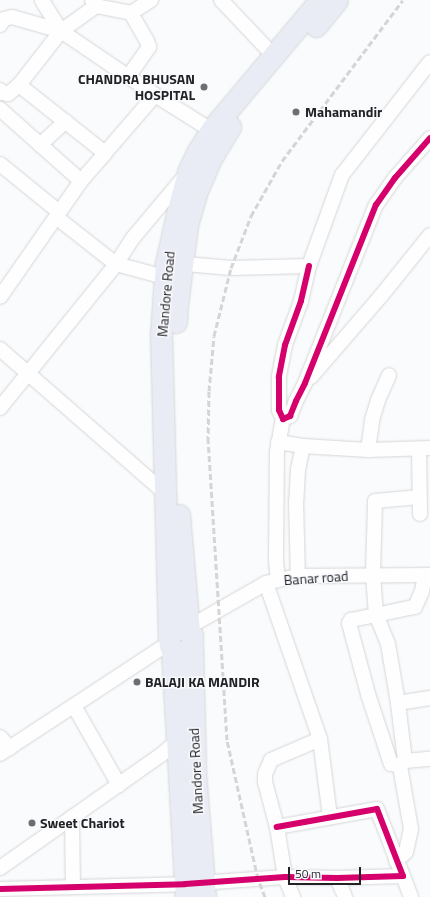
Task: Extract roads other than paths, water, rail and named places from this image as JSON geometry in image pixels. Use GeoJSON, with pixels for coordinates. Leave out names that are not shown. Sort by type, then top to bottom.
{"type":"FeatureCollection","features":[{"type":"Feature","properties":{"kind":"highway","name":"Mandore Road"},"geometry":{"type":"LineString","coordinates":[[195,890],[195,773],[165,493],[161,335],[188,172],[198,151],[211,130],[320,0]]}},
{"type":"Feature","properties":{"kind":"highway","name":"Mandore Road"},"geometry":{"type":"LineString","coordinates":[[195,890],[177,741],[180,639],[176,463],[177,305],[171,268],[187,225],[197,191],[210,160],[223,136],[239,114],[337,0]]}},
{"type":"Feature","properties":{"kind":"street"},"geometry":{"type":"LineString","coordinates":[[42,0],[60,31]]}},
{"type":"Feature","properties":{"kind":"street"},"geometry":{"type":"LineString","coordinates":[[131,13],[151,0]]}},
{"type":"Feature","properties":{"kind":"street"},"geometry":{"type":"LineString","coordinates":[[222,0],[274,56]]}},
{"type":"Feature","properties":{"kind":"street"},"geometry":{"type":"LineString","coordinates":[[0,90],[2,93],[8,94],[19,85],[60,31],[94,3],[131,13],[147,41],[149,47],[128,77]]}},
{"type":"Feature","properties":{"kind":"street"},"geometry":{"type":"LineString","coordinates":[[0,25],[4,19],[12,17],[60,31],[155,95],[211,130]]}},
{"type":"Feature","properties":{"kind":"street"},"geometry":{"type":"LineString","coordinates":[[330,817],[320,739],[272,582],[276,560],[278,442],[283,419],[280,410],[279,377],[285,345],[301,301],[309,266],[342,175],[430,62]]}},
{"type":"Feature","properties":{"kind":"street"},"geometry":{"type":"LineString","coordinates":[[19,85],[104,153]]}},
{"type":"Feature","properties":{"kind":"street"},"geometry":{"type":"LineString","coordinates":[[0,297],[81,181],[155,95]]}},
{"type":"Feature","properties":{"kind":"street"},"geometry":{"type":"LineString","coordinates":[[0,109],[81,181]]}},
{"type":"Feature","properties":{"kind":"street"},"geometry":{"type":"LineString","coordinates":[[40,145],[66,122]]}},
{"type":"Feature","properties":{"kind":"street"},"geometry":{"type":"LineString","coordinates":[[283,419],[290,416],[306,383],[376,206],[395,178],[430,138]]}},
{"type":"Feature","properties":{"kind":"street"},"geometry":{"type":"LineString","coordinates":[[0,164],[116,264],[171,268],[309,266]]}},
{"type":"Feature","properties":{"kind":"street"},"geometry":{"type":"LineString","coordinates":[[0,408],[116,264],[133,238],[188,172]]}},
{"type":"Feature","properties":{"kind":"street"},"geometry":{"type":"LineString","coordinates":[[306,383],[381,296],[430,234]]}},
{"type":"Feature","properties":{"kind":"street"},"geometry":{"type":"LineString","coordinates":[[0,349],[165,493]]}},
{"type":"Feature","properties":{"kind":"street"},"geometry":{"type":"LineString","coordinates":[[368,450],[372,420],[378,400],[389,375]]}},
{"type":"Feature","properties":{"kind":"street"},"geometry":{"type":"LineString","coordinates":[[278,442],[303,446],[368,450],[425,449],[420,497],[420,514]]}},
{"type":"Feature","properties":{"kind":"street"},"geometry":{"type":"LineString","coordinates":[[298,576],[296,502],[298,469],[303,446]]}},
{"type":"Feature","properties":{"kind":"street"},"geometry":{"type":"LineString","coordinates":[[396,861],[406,852],[411,829],[402,763],[398,703],[388,644],[376,615],[373,574],[375,501],[379,499],[420,497]]}},
{"type":"Feature","properties":{"kind":"street","name":"Banar road"},"geometry":{"type":"LineString","coordinates":[[5,751],[272,582],[298,576],[373,574],[428,575]]}},
{"type":"Feature","properties":{"kind":"street"},"geometry":{"type":"LineString","coordinates":[[428,575],[415,608],[351,620],[349,623],[349,628],[368,694],[391,764],[430,759]]}},
{"type":"Feature","properties":{"kind":"street"},"geometry":{"type":"LineString","coordinates":[[398,703],[430,698]]}},
{"type":"Feature","properties":{"kind":"street"},"geometry":{"type":"LineString","coordinates":[[74,706],[119,784]]}},
{"type":"Feature","properties":{"kind":"street"},"geometry":{"type":"LineString","coordinates":[[0,736],[5,751]]}},
{"type":"Feature","properties":{"kind":"street"},"geometry":{"type":"LineString","coordinates":[[293,897],[285,877],[277,826],[265,782],[267,766],[271,760],[320,739]]}},
{"type":"Feature","properties":{"kind":"street"},"geometry":{"type":"LineString","coordinates":[[0,868],[177,741]]}},
{"type":"Feature","properties":{"kind":"street"},"geometry":{"type":"LineString","coordinates":[[277,826],[377,809],[411,897]]}},
{"type":"Feature","properties":{"kind":"street"},"geometry":{"type":"LineString","coordinates":[[72,817],[73,886]]}},
{"type":"Feature","properties":{"kind":"street"},"geometry":{"type":"LineString","coordinates":[[0,889],[73,886],[195,890],[285,877],[337,878],[403,876]]}},
{"type":"Feature","properties":{"kind":"street"},"geometry":{"type":"LineString","coordinates":[[337,878],[345,897]]}},
{"type":"Feature","properties":{"kind":"railway"},"geometry":{"type":"LineString","coordinates":[[265,897],[258,879],[227,740],[208,442],[209,391],[214,336],[231,268],[251,216],[282,161],[403,0]]}},
{"type":"Feature","properties":{"kind":"place","name":"CHANDRA BHUSAN HOSPITAL"},"geometry":{"type":"Point","coordinates":[204,87]}},
{"type":"Feature","properties":{"kind":"place","name":"Mahamandir"},"geometry":{"type":"Point","coordinates":[296,112]}},
{"type":"Feature","properties":{"kind":"place","name":"BALAJI KA MANDIR"},"geometry":{"type":"Point","coordinates":[137,682]}},
{"type":"Feature","properties":{"kind":"place","name":"Sweet Chariot"},"geometry":{"type":"Point","coordinates":[32,823]}}]}
